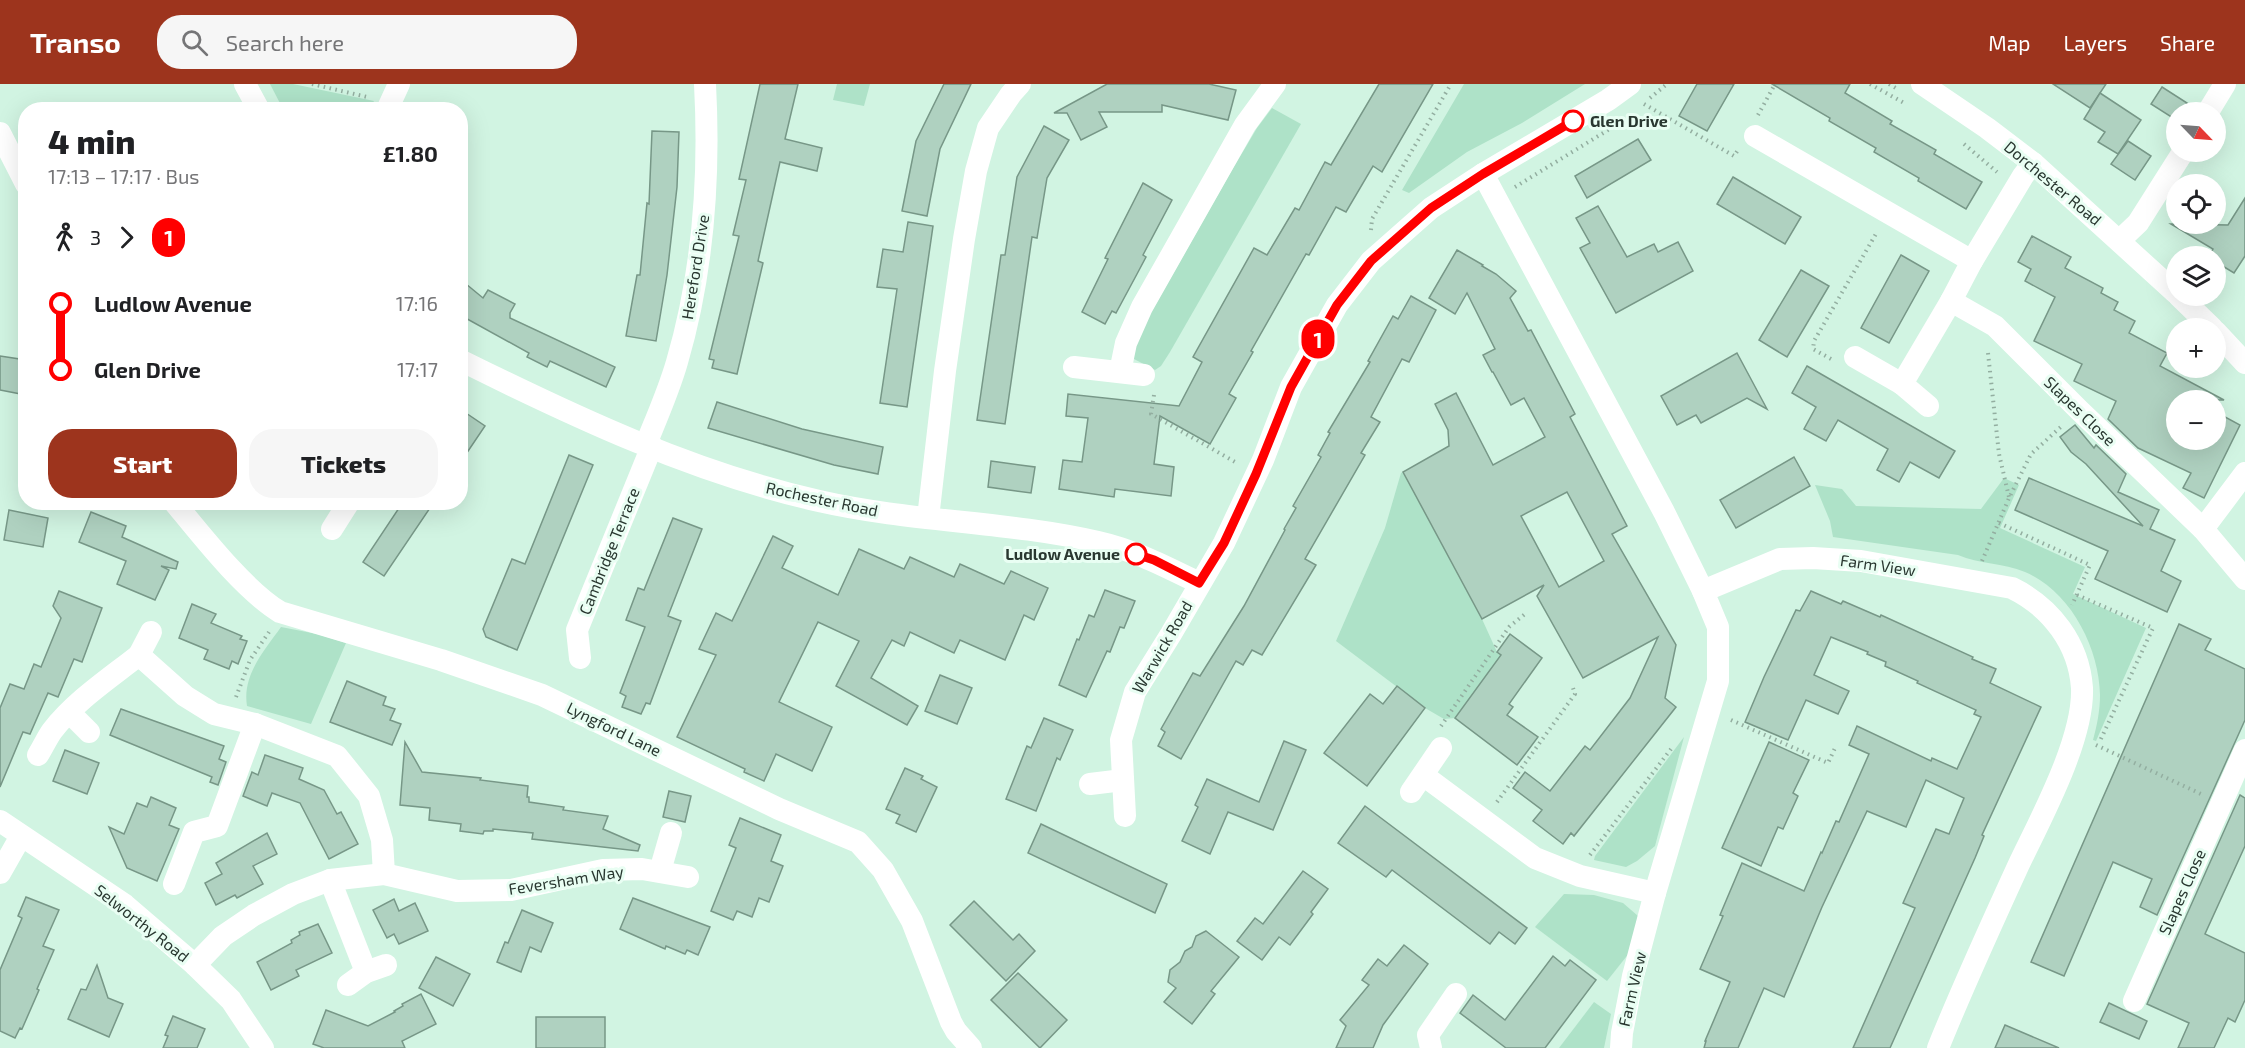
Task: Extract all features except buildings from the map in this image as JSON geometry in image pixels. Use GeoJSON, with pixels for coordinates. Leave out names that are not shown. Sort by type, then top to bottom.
{"type":"FeatureCollection","features":[{"type":"Feature","properties":{"kind":"street"},"geometry":{"type":"LineString","coordinates":[[245,84],[255,102]]}},
{"type":"Feature","properties":{"kind":"street","name":"Hereford Drive"},"geometry":{"type":"LineString","coordinates":[[649,446],[677,364],[693,297],[706,189],[705,84]]}},
{"type":"Feature","properties":{"kind":"street"},"geometry":{"type":"LineString","coordinates":[[928,518],[946,360],[976,171],[988,128],[1020,84]]}},
{"type":"Feature","properties":{"kind":"street"},"geometry":{"type":"LineString","coordinates":[[1120,372],[1126,343],[1142,307],[1245,125],[1275,84]]}},
{"type":"Feature","properties":{"kind":"street","name":"Warwick Road"},"geometry":{"type":"LineString","coordinates":[[1125,816],[1121,740],[1135,692],[1224,543],[1256,474],[1291,387],[1337,305],[1367,266],[1431,208],[1483,174],[1608,100],[1630,84]]}},
{"type":"Feature","properties":{"kind":"street","name":"Dorchester Road"},"geometry":{"type":"LineString","coordinates":[[1922,84],[1987,128],[2033,163],[2166,283]]}},
{"type":"Feature","properties":{"kind":"street"},"geometry":{"type":"LineString","coordinates":[[2214,102],[2225,84]]}},
{"type":"Feature","properties":{"kind":"street"},"geometry":{"type":"LineString","coordinates":[[0,133],[18,168]]}},
{"type":"Feature","properties":{"kind":"street"},"geometry":{"type":"LineString","coordinates":[[1749,136],[1972,261]]}},
{"type":"Feature","properties":{"kind":"street"},"geometry":{"type":"LineString","coordinates":[[2120,240],[2138,223],[2177,162]]}},
{"type":"Feature","properties":{"kind":"street"},"geometry":{"type":"LineString","coordinates":[[1902,384],[1952,301],[1972,261],[2033,163]]}},
{"type":"Feature","properties":{"kind":"street"},"geometry":{"type":"LineString","coordinates":[[1483,174],[1664,512],[1703,591]]}},
{"type":"Feature","properties":{"kind":"street","name":"Slapes Close"},"geometry":{"type":"LineString","coordinates":[[1952,301],[1995,326],[2203,529],[2245,579]]}},
{"type":"Feature","properties":{"kind":"street","name":"Dorchester Road"},"geometry":{"type":"LineString","coordinates":[[2190,306],[2202,318]]}},
{"type":"Feature","properties":{"kind":"street"},"geometry":{"type":"LineString","coordinates":[[2226,343],[2245,363]]}},
{"type":"Feature","properties":{"kind":"street"},"geometry":{"type":"LineString","coordinates":[[1855,357],[1902,384],[1928,406]]}},
{"type":"Feature","properties":{"kind":"street","name":"Rochester Road"},"geometry":{"type":"LineString","coordinates":[[468,364],[532,396],[649,446],[766,488],[866,510],[1100,542],[1154,560],[1199,583]]}},
{"type":"Feature","properties":{"kind":"street"},"geometry":{"type":"LineString","coordinates":[[1074,367],[1144,375]]}},
{"type":"Feature","properties":{"kind":"street","name":"Cambridge Terrace"},"geometry":{"type":"LineString","coordinates":[[580,658],[577,630],[649,446]]}},
{"type":"Feature","properties":{"kind":"street"},"geometry":{"type":"LineString","coordinates":[[2203,529],[2245,473]]}},
{"type":"Feature","properties":{"kind":"street","name":"Lyngford Lane"},"geometry":{"type":"LineString","coordinates":[[181,510],[250,587],[266,603],[280,612],[441,660],[542,695],[779,808],[858,842],[884,870],[912,921],[951,1022],[971,1048]]}},
{"type":"Feature","properties":{"kind":"street"},"geometry":{"type":"LineString","coordinates":[[332,529],[344,510]]}},
{"type":"Feature","properties":{"kind":"street","name":"Farm View"},"geometry":{"type":"LineString","coordinates":[[1621,1048],[1633,976],[1655,893],[1718,681],[1718,627],[1703,591],[1780,560],[1813,558],[1861,561],[2012,588],[2031,597],[2043,607],[2060,630],[2078,665],[2082,688],[2081,712],[2074,735],[2056,784],[1938,1048]]}},
{"type":"Feature","properties":{"kind":"street"},"geometry":{"type":"LineString","coordinates":[[38,755],[52,731],[69,713],[139,656],[152,632]]}},
{"type":"Feature","properties":{"kind":"street"},"geometry":{"type":"LineString","coordinates":[[139,656],[184,696],[214,714],[255,724],[337,756],[369,796],[381,840],[384,874]]}},
{"type":"Feature","properties":{"kind":"street"},"geometry":{"type":"LineString","coordinates":[[69,713],[89,732]]}},
{"type":"Feature","properties":{"kind":"street"},"geometry":{"type":"LineString","coordinates":[[174,884],[194,832],[217,826],[255,724]]}},
{"type":"Feature","properties":{"kind":"street"},"geometry":{"type":"LineString","coordinates":[[1441,748],[1417,783],[1484,820],[1535,858],[1580,876],[1655,893]]}},
{"type":"Feature","properties":{"kind":"street","name":"Slapes Close"},"geometry":{"type":"LineString","coordinates":[[2134,1001],[2245,750]]}},
{"type":"Feature","properties":{"kind":"street"},"geometry":{"type":"LineString","coordinates":[[1090,784],[1123,780]]}},
{"type":"Feature","properties":{"kind":"street","name":"Selworthy Road"},"geometry":{"type":"LineString","coordinates":[[0,821],[125,906],[195,964],[231,1000],[263,1048]]}},
{"type":"Feature","properties":{"kind":"street"},"geometry":{"type":"LineString","coordinates":[[660,871],[670,834]]}},
{"type":"Feature","properties":{"kind":"street"},"geometry":{"type":"LineString","coordinates":[[0,873],[21,836]]}},
{"type":"Feature","properties":{"kind":"street","name":"Feversham Way"},"geometry":{"type":"LineString","coordinates":[[195,964],[223,936],[254,915],[293,894],[330,880],[384,874],[457,891],[510,890],[603,870],[642,869],[688,877]]}},
{"type":"Feature","properties":{"kind":"street"},"geometry":{"type":"LineString","coordinates":[[330,880],[366,974]]}},
{"type":"Feature","properties":{"kind":"street"},"geometry":{"type":"LineString","coordinates":[[1431,1048],[1428,1035],[1456,994]]}},
{"type":"Feature","properties":{"kind":"path"},"geometry":{"type":"LineString","coordinates":[[312,84],[392,99]]}},
{"type":"Feature","properties":{"kind":"path"},"geometry":{"type":"LineString","coordinates":[[1367,266],[1372,219],[1450,84]]}},
{"type":"Feature","properties":{"kind":"path"},"geometry":{"type":"LineString","coordinates":[[1644,104],[1734,156],[1749,136],[1775,84]]}},
{"type":"Feature","properties":{"kind":"path"},"geometry":{"type":"LineString","coordinates":[[1870,84],[1879,86],[1909,106]]}},
{"type":"Feature","properties":{"kind":"path"},"geometry":{"type":"LineString","coordinates":[[1955,137],[2016,188]]}},
{"type":"Feature","properties":{"kind":"path"},"geometry":{"type":"LineString","coordinates":[[1855,357],[1835,361],[1813,349],[1814,341],[1887,213]]}},
{"type":"Feature","properties":{"kind":"path"},"geometry":{"type":"LineString","coordinates":[[1995,326],[1987,341],[1999,454],[2009,498]]}},
{"type":"Feature","properties":{"kind":"path"},"geometry":{"type":"LineString","coordinates":[[1144,375],[1155,386],[1151,414],[1256,474]]}},
{"type":"Feature","properties":{"kind":"path"},"geometry":{"type":"LineString","coordinates":[[1979,582],[1982,560],[2031,454],[2079,410]]}},
{"type":"Feature","properties":{"kind":"path"},"geometry":{"type":"LineString","coordinates":[[1999,523],[2090,566],[2060,630]]}},
{"type":"Feature","properties":{"kind":"path"},"geometry":{"type":"LineString","coordinates":[[2077,595],[2153,628],[2098,746]]}},
{"type":"Feature","properties":{"kind":"path"},"geometry":{"type":"LineString","coordinates":[[230,718],[250,660],[271,630],[280,612]]}},
{"type":"Feature","properties":{"kind":"path"},"geometry":{"type":"LineString","coordinates":[[1441,748],[1436,734],[1448,713],[1509,627],[1525,614]]}},
{"type":"Feature","properties":{"kind":"path"},"geometry":{"type":"LineString","coordinates":[[1484,820],[1575,694],[1572,685]]}},
{"type":"Feature","properties":{"kind":"path"},"geometry":{"type":"LineString","coordinates":[[1709,710],[1828,763],[1835,748]]}},
{"type":"Feature","properties":{"kind":"path"},"geometry":{"type":"LineString","coordinates":[[2074,735],[2221,803]]}},
{"type":"Feature","properties":{"kind":"path"},"geometry":{"type":"LineString","coordinates":[[1580,876],[1587,859],[1673,747]]}},
{"type":"Feature","properties":{"kind":"green space"},"geometry":{"type":"Polygon","coordinates":[[[270,84],[293,84],[374,101],[373,102],[279,102],[270,84]]]}},
{"type":"Feature","properties":{"kind":"green space"},"geometry":{"type":"Polygon","coordinates":[[[837,84],[870,84],[864,106],[833,100],[837,84]]]}},
{"type":"Feature","properties":{"kind":"green space"},"geometry":{"type":"Polygon","coordinates":[[[1464,84],[1585,84],[1522,123],[1467,152],[1409,193],[1402,190],[1464,84]]]}},
{"type":"Feature","properties":{"kind":"green space"},"geometry":{"type":"Polygon","coordinates":[[[1272,108],[1301,124],[1170,352],[1161,366],[1155,370],[1134,359],[1132,354],[1141,330],[1232,170],[1272,108]]]}},
{"type":"Feature","properties":{"kind":"green space"},"geometry":{"type":"Polygon","coordinates":[[[1403,472],[1482,619],[1497,652],[1501,655],[1455,718],[1444,719],[1425,708],[1336,641],[1385,528],[1403,472]]]}},
{"type":"Feature","properties":{"kind":"green space"},"geometry":{"type":"Polygon","coordinates":[[[2004,478],[2019,485],[2000,528],[2085,567],[2073,594],[2146,628],[2096,741],[2093,740],[2100,695],[2094,658],[2079,623],[2056,592],[2025,572],[2008,567],[1958,555],[1833,537],[1830,521],[1815,485],[1842,489],[1856,506],[1981,509],[2004,478]]]}},
{"type":"Feature","properties":{"kind":"green space"},"geometry":{"type":"Polygon","coordinates":[[[281,627],[317,634],[346,643],[311,724],[247,706],[246,695],[251,674],[261,654],[281,627]]]}},
{"type":"Feature","properties":{"kind":"green space"},"geometry":{"type":"Polygon","coordinates":[[[1684,737],[1655,846],[1626,867],[1594,860],[1595,856],[1684,737]]]}},
{"type":"Feature","properties":{"kind":"green space"},"geometry":{"type":"Polygon","coordinates":[[[1564,894],[1594,895],[1623,903],[1638,916],[1630,952],[1607,981],[1535,927],[1564,894]]]}},
{"type":"Feature","properties":{"kind":"green space"},"geometry":{"type":"Polygon","coordinates":[[[1594,1002],[1611,1014],[1604,1048],[1559,1048],[1594,1002]]]}},
{"type":"Feature","properties":{"kind":"bus line","name":"1"},"geometry":{"type":"LineString","coordinates":[[1136,554],[1154,560],[1199,583],[1224,543],[1263,460],[1291,387],[1337,305],[1371,261],[1431,208],[1483,174],[1573,121]]}},
{"type":"Feature","properties":{"kind":"place","name":"Glen Drive"},"geometry":{"type":"Point","coordinates":[1573,121]}},
{"type":"Feature","properties":{"kind":"place","name":"Ludlow Avenue"},"geometry":{"type":"Point","coordinates":[1136,554]}}]}
